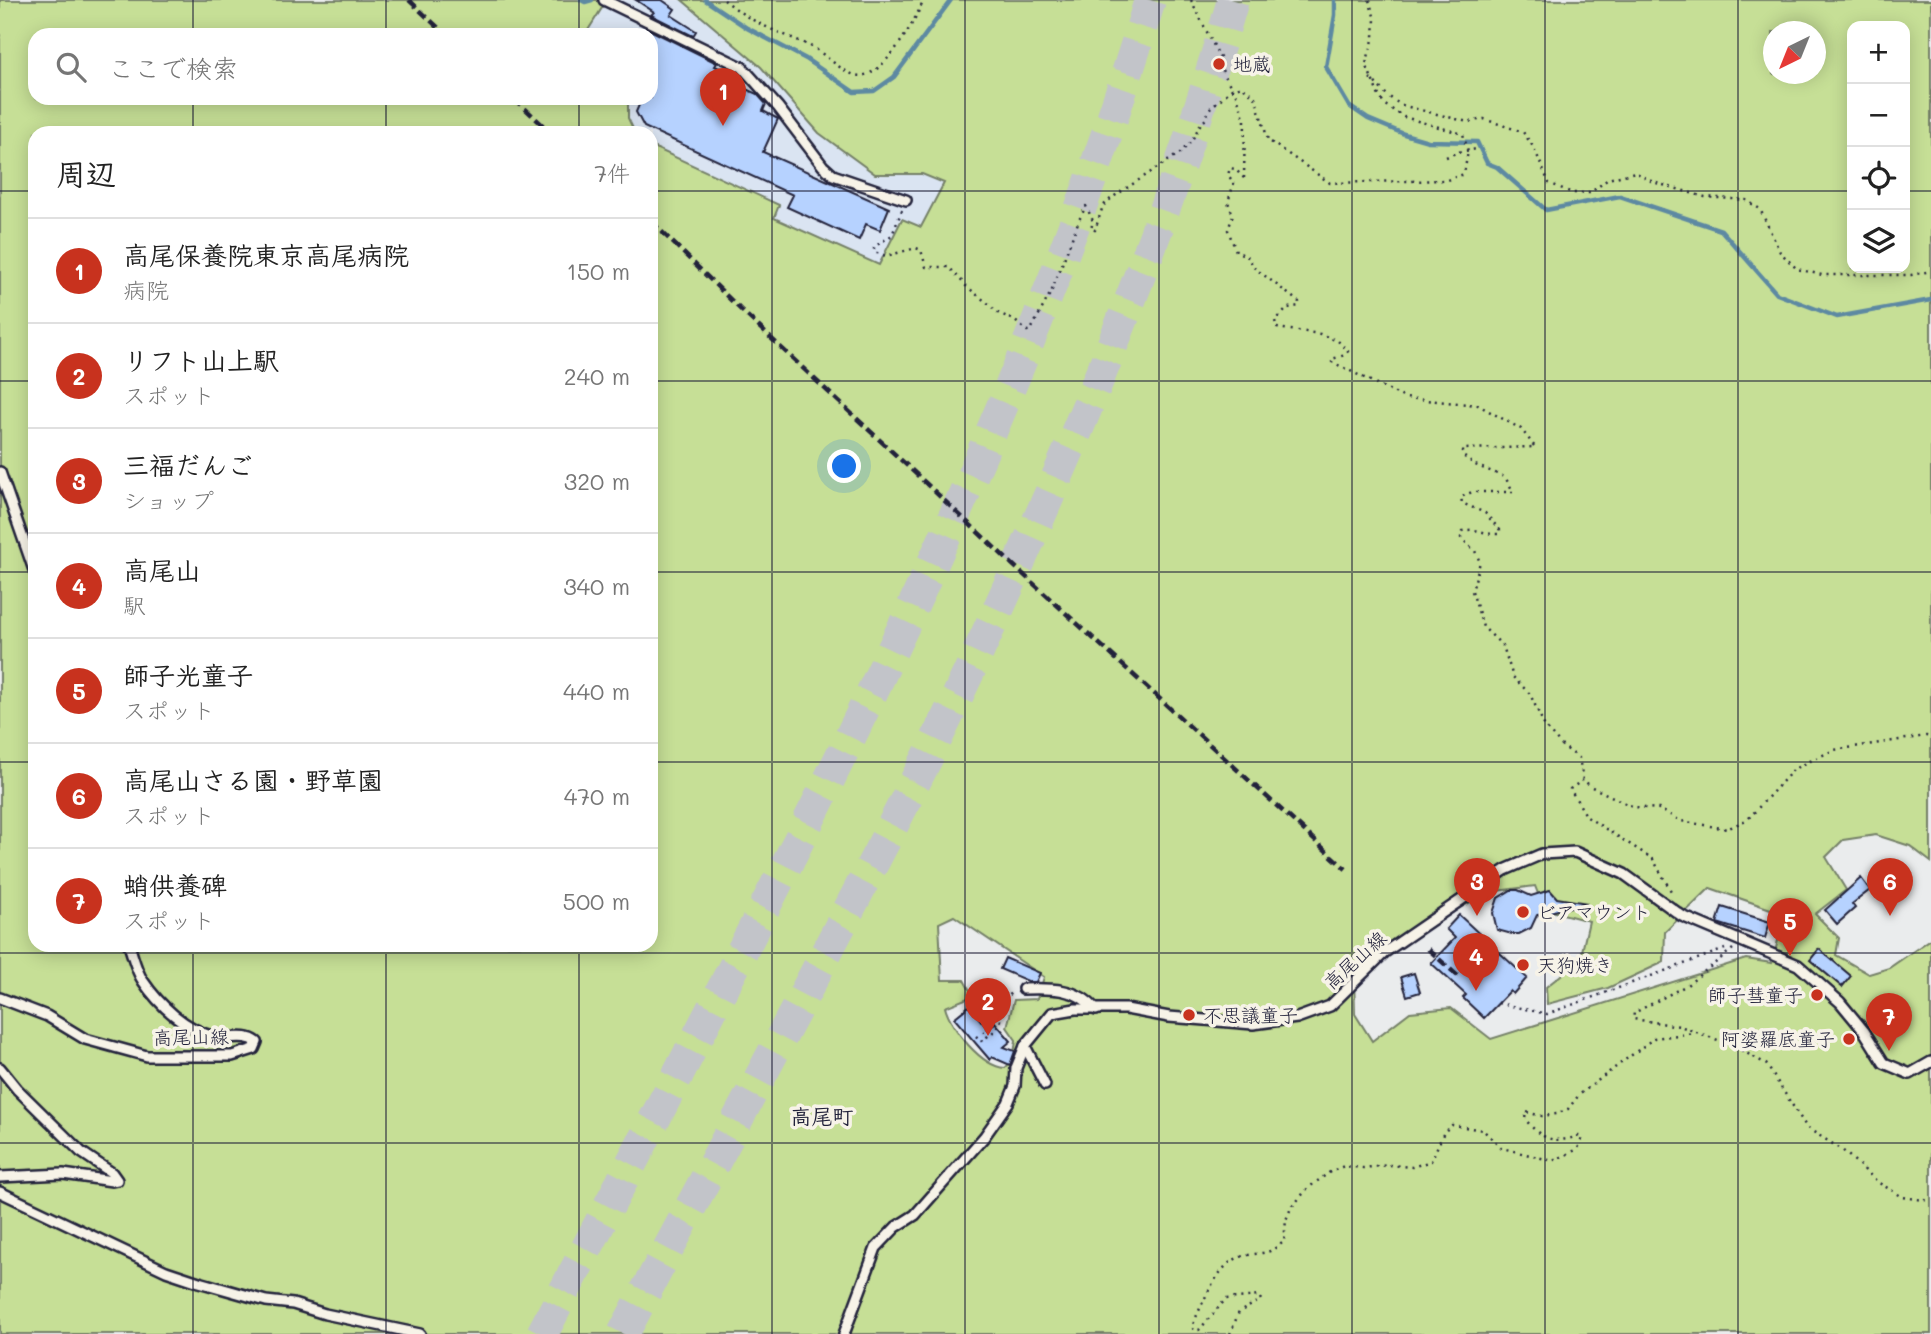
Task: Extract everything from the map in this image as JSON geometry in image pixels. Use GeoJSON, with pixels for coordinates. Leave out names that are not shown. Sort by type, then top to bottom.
{"type":"FeatureCollection","features":[{"type":"Feature","properties":{"kind":"lane"},"geometry":{"type":"LineString","coordinates":[[604,0],[742,67],[833,175],[906,200]]}},
{"type":"Feature","properties":{"kind":"lane"},"geometry":{"type":"LineString","coordinates":[[0,472],[28,553]]}},
{"type":"Feature","properties":{"kind":"lane","name":"高尾山線"},"geometry":{"type":"LineString","coordinates":[[845,1334],[876,1248],[896,1227],[915,1215],[984,1137],[1008,1103],[1015,1086],[1016,1068],[1025,1046],[1052,1013],[1074,1009],[1126,1009],[1169,1017],[1253,1024],[1297,1018],[1330,1006],[1385,952],[1505,870],[1542,854],[1575,852],[1624,874],[1682,916],[1798,965],[1840,1002],[1864,1031],[1884,1062],[1910,1074],[1931,1062]]}},
{"type":"Feature","properties":{"kind":"lane","name":"高尾山線"},"geometry":{"type":"LineString","coordinates":[[0,998],[47,1016],[85,1039],[147,1056],[232,1056],[254,1049],[257,1042],[251,1038],[216,1037],[193,1029],[173,1015],[142,980],[132,952]]}},
{"type":"Feature","properties":{"kind":"lane"},"geometry":{"type":"LineString","coordinates":[[1023,989],[1059,990],[1082,996],[1096,1010]]}},
{"type":"Feature","properties":{"kind":"lane"},"geometry":{"type":"LineString","coordinates":[[1025,1046],[1045,1085]]}},
{"type":"Feature","properties":{"kind":"lane"},"geometry":{"type":"LineString","coordinates":[[0,1068],[17,1089],[81,1152],[112,1173],[117,1180],[63,1174],[0,1177]]}},
{"type":"Feature","properties":{"kind":"lane"},"geometry":{"type":"LineString","coordinates":[[0,1192],[166,1271],[266,1301],[293,1304],[325,1314],[420,1334]]}},
{"type":"Feature","properties":{"kind":"path"},"geometry":{"type":"LineString","coordinates":[[724,0],[754,21],[814,49],[856,75],[867,74],[886,62],[911,27],[924,0]]}},
{"type":"Feature","properties":{"kind":"path"},"geometry":{"type":"LineString","coordinates":[[1191,0],[1220,58],[1222,71],[1237,96],[1245,120],[1244,178],[1230,168],[1228,175],[1234,183],[1228,202],[1233,215],[1228,230],[1236,251],[1250,258],[1252,266],[1299,302],[1299,306],[1288,309],[1275,321],[1277,328],[1302,330],[1338,341],[1348,351],[1345,355],[1332,359],[1332,362],[1405,398],[1478,405],[1521,429],[1535,447],[1463,449],[1464,456],[1475,465],[1505,477],[1513,492],[1472,492],[1461,497],[1462,503],[1485,513],[1500,530],[1499,534],[1493,534],[1475,528],[1462,531],[1461,538],[1475,551],[1480,562],[1472,591],[1483,626],[1503,646],[1513,677],[1530,694],[1545,727],[1561,745],[1579,758],[1583,780],[1634,807],[1659,810],[1681,821],[1727,829],[1748,819],[1793,770],[1834,750],[1931,737]]}},
{"type":"Feature","properties":{"kind":"path"},"geometry":{"type":"LineString","coordinates":[[906,200],[892,235],[874,247],[874,252],[886,256],[916,248],[921,250],[926,267],[949,267],[996,312],[1014,320],[1027,331],[1031,330],[1052,290],[1086,206],[1093,221],[1091,229],[1095,230],[1103,206],[1112,197],[1180,153],[1191,142],[1206,119],[1209,109],[1232,89],[1242,86],[1255,97],[1268,140],[1330,183],[1447,180],[1464,174],[1468,151],[1464,134],[1404,117],[1385,105],[1370,78],[1366,64],[1374,37],[1375,19],[1369,0]]}},
{"type":"Feature","properties":{"kind":"path"},"geometry":{"type":"LineString","coordinates":[[1370,78],[1381,91],[1405,106],[1468,122],[1484,119],[1523,132],[1534,148],[1549,183],[1572,193],[1590,194],[1608,179],[1635,172],[1653,182],[1704,197],[1746,200],[1760,209],[1780,252],[1797,269],[1822,275],[1911,275],[1931,271]]}},
{"type":"Feature","properties":{"kind":"path"},"geometry":{"type":"LineString","coordinates":[[1446,157],[1477,149]]}},
{"type":"Feature","properties":{"kind":"path"},"geometry":{"type":"LineString","coordinates":[[1583,780],[1570,789],[1587,817],[1653,859],[1666,885]]}},
{"type":"Feature","properties":{"kind":"path"},"geometry":{"type":"LineString","coordinates":[[1498,1003],[1547,1014],[1741,943]]}},
{"type":"Feature","properties":{"kind":"path"},"geometry":{"type":"LineString","coordinates":[[1741,943],[1687,985],[1634,1013],[1633,1019],[1681,1026],[1734,1046],[1766,1064],[1807,1128],[1842,1149],[1879,1183],[1903,1197],[1931,1201]]}},
{"type":"Feature","properties":{"kind":"path"},"geometry":{"type":"LineString","coordinates":[[1350,959],[1378,944]]}},
{"type":"Feature","properties":{"kind":"path"},"geometry":{"type":"LineString","coordinates":[[1832,960],[1836,955]]}},
{"type":"Feature","properties":{"kind":"path"},"geometry":{"type":"LineString","coordinates":[[983,1031],[985,1033],[996,1024],[1003,1001],[1008,995]]}},
{"type":"Feature","properties":{"kind":"path"},"geometry":{"type":"LineString","coordinates":[[976,1036],[981,1041],[999,1027],[1003,1001]]}},
{"type":"Feature","properties":{"kind":"path"},"geometry":{"type":"LineString","coordinates":[[1230,1334],[1239,1312],[1261,1300],[1259,1296],[1226,1299],[1199,1330],[1194,1330],[1192,1326],[1199,1310],[1217,1279],[1231,1262],[1253,1253],[1269,1252],[1284,1242],[1286,1220],[1291,1208],[1308,1188],[1330,1172],[1344,1166],[1412,1167],[1431,1161],[1444,1132],[1452,1125],[1483,1130],[1502,1149],[1553,1161],[1578,1149],[1582,1138],[1579,1136],[1563,1141],[1548,1139],[1524,1119],[1525,1112],[1542,1116],[1568,1109],[1579,1095],[1654,1038],[1695,1033]]}},
{"type":"Feature","properties":{"kind":"shaded area"},"geometry":{"type":"Polygon","coordinates":[[[607,0],[682,0],[761,67],[819,133],[875,174],[922,174],[944,183],[921,227],[901,219],[879,265],[774,217],[778,205],[658,149],[658,126],[632,126],[628,118],[628,105],[658,105],[658,28],[589,28],[607,0]]]}},
{"type":"Feature","properties":{"kind":"green space"},"geometry":{"type":"Polygon","coordinates":[[[0,0],[607,0],[589,28],[28,28],[28,105],[628,105],[628,118],[632,126],[28,126],[28,952],[658,952],[658,149],[779,205],[774,218],[879,265],[902,219],[921,227],[944,183],[922,174],[875,174],[819,133],[761,67],[682,0],[1931,0],[1931,862],[1910,846],[1876,835],[1843,840],[1826,857],[1846,890],[1815,914],[1839,938],[1836,955],[1869,974],[1889,968],[1931,939],[1931,1334],[0,1334],[0,0]],[[1535,886],[1489,892],[1402,939],[1354,974],[1355,1014],[1372,1041],[1410,1012],[1451,1008],[1491,1039],[1746,959],[1772,963],[1785,914],[1710,888],[1665,932],[1664,962],[1608,988],[1547,1004],[1546,987],[1580,960],[1589,921],[1544,909],[1535,886]],[[954,916],[939,923],[942,980],[964,980],[973,996],[945,1007],[948,1016],[968,1045],[996,1066],[1005,1068],[1014,1052],[1016,1040],[1007,1027],[1014,1000],[1037,999],[1044,977],[954,916]]]}},
{"type":"Feature","properties":{"kind":"building"},"geometry":{"type":"Polygon","coordinates":[[[636,0],[662,0],[675,9],[671,15],[696,31],[693,36],[651,15],[654,12],[636,0]]]}},
{"type":"Feature","properties":{"kind":"building"},"geometry":{"type":"Polygon","coordinates":[[[658,34],[717,63],[715,66],[740,78],[737,85],[757,94],[766,104],[763,111],[778,119],[763,152],[889,208],[880,230],[866,224],[859,240],[787,207],[793,195],[658,133],[658,126],[643,126],[636,112],[639,105],[658,105],[658,34]]]}},
{"type":"Feature","properties":{"kind":"building"},"geometry":{"type":"Polygon","coordinates":[[[1861,878],[1870,890],[1852,904],[1855,908],[1837,924],[1825,910],[1861,878]]]}},
{"type":"Feature","properties":{"kind":"building","name":"ビアマウント"},"geometry":{"type":"Polygon","coordinates":[[[1511,890],[1531,896],[1550,890],[1557,898],[1587,903],[1537,915],[1531,928],[1519,934],[1512,934],[1497,930],[1493,913],[1498,898],[1511,890]]]}},
{"type":"Feature","properties":{"kind":"building"},"geometry":{"type":"Polygon","coordinates":[[[1722,907],[1770,922],[1765,938],[1717,923],[1722,907]]]}},
{"type":"Feature","properties":{"kind":"building"},"geometry":{"type":"Polygon","coordinates":[[[1459,915],[1527,978],[1513,994],[1510,991],[1484,1018],[1463,998],[1466,995],[1431,963],[1455,938],[1446,929],[1459,915]]]}},
{"type":"Feature","properties":{"kind":"building"},"geometry":{"type":"Polygon","coordinates":[[[1819,949],[1851,976],[1842,987],[1810,960],[1819,949]]]}},
{"type":"Feature","properties":{"kind":"building"},"geometry":{"type":"Polygon","coordinates":[[[1005,958],[1040,973],[1036,982],[1000,969],[1005,958]]]}},
{"type":"Feature","properties":{"kind":"building"},"geometry":{"type":"Polygon","coordinates":[[[1414,973],[1420,992],[1407,996],[1401,977],[1414,973]]]}},
{"type":"Feature","properties":{"kind":"building"},"geometry":{"type":"Polygon","coordinates":[[[969,1006],[987,1028],[994,1021],[1011,1041],[1004,1047],[1015,1051],[1010,1065],[992,1057],[990,1060],[954,1018],[969,1006]]]}},
{"type":"Feature","properties":{"kind":"waterway"},"geometry":{"type":"LineString","coordinates":[[581,0],[592,0]]}},
{"type":"Feature","properties":{"kind":"waterway"},"geometry":{"type":"LineString","coordinates":[[705,0],[747,28],[806,59],[854,92],[874,91],[894,77],[951,0]]}},
{"type":"Feature","properties":{"kind":"waterway"},"geometry":{"type":"LineString","coordinates":[[1335,0],[1326,67],[1349,106],[1368,119],[1428,141],[1477,142],[1487,163],[1497,167],[1546,210],[1620,196],[1721,230],[1777,294],[1837,317],[1931,300]]}},
{"type":"Feature","properties":{"kind":"tunnel"},"geometry":{"type":"LineString","coordinates":[[542,1334],[796,846],[878,681],[955,514],[1027,346],[1093,175],[1150,0]]}},
{"type":"Feature","properties":{"kind":"tunnel"},"geometry":{"type":"LineString","coordinates":[[623,1334],[886,837],[952,708],[1007,591],[1062,467],[1142,269],[1190,136],[1233,0]]}},
{"type":"Feature","properties":{"kind":"railway"},"geometry":{"type":"LineString","coordinates":[[409,0],[439,28]]}},
{"type":"Feature","properties":{"kind":"railway"},"geometry":{"type":"LineString","coordinates":[[521,105],[544,126]]}},
{"type":"Feature","properties":{"kind":"railway"},"geometry":{"type":"LineString","coordinates":[[658,228],[742,311],[1012,564],[1346,869]]}},
{"type":"Feature","properties":{"kind":"railway"},"geometry":{"type":"LineString","coordinates":[[1428,949],[1459,977]]}},
{"type":"Feature","properties":{"kind":"place","name":"地蔵"},"geometry":{"type":"Point","coordinates":[1219,64]}},
{"type":"Feature","properties":{"kind":"place","name":"高尾保養院東京高尾病院"},"geometry":{"type":"Point","coordinates":[723,126]}},
{"type":"Feature","properties":{"kind":"place","name":"ビアマウント"},"geometry":{"type":"Point","coordinates":[1523,912]}},
{"type":"Feature","properties":{"kind":"place","name":"三福だんご"},"geometry":{"type":"Point","coordinates":[1477,916]}},
{"type":"Feature","properties":{"kind":"place","name":"高尾山さる園・野草園"},"geometry":{"type":"Point","coordinates":[1890,916]}},
{"type":"Feature","properties":{"kind":"place","name":"師子光童子"},"geometry":{"type":"Point","coordinates":[1790,956]}},
{"type":"Feature","properties":{"kind":"place","name":"天狗焼き"},"geometry":{"type":"Point","coordinates":[1523,965]}},
{"type":"Feature","properties":{"kind":"place","name":"高尾山"},"geometry":{"type":"Point","coordinates":[1476,991]}},
{"type":"Feature","properties":{"kind":"place","name":"師子彗童子"},"geometry":{"type":"Point","coordinates":[1817,995]}},
{"type":"Feature","properties":{"kind":"place","name":"不思議童子"},"geometry":{"type":"Point","coordinates":[1189,1015]}},
{"type":"Feature","properties":{"kind":"place","name":"リフト山上駅"},"geometry":{"type":"Point","coordinates":[988,1036]}},
{"type":"Feature","properties":{"kind":"place","name":"阿婆羅底童子"},"geometry":{"type":"Point","coordinates":[1849,1039]}},
{"type":"Feature","properties":{"kind":"place","name":"蛸供養碑"},"geometry":{"type":"Point","coordinates":[1889,1051]}},
{"type":"Feature","properties":{"kind":"district","name":"高尾町"},"geometry":{"type":"Point","coordinates":[822,1117]}}]}
